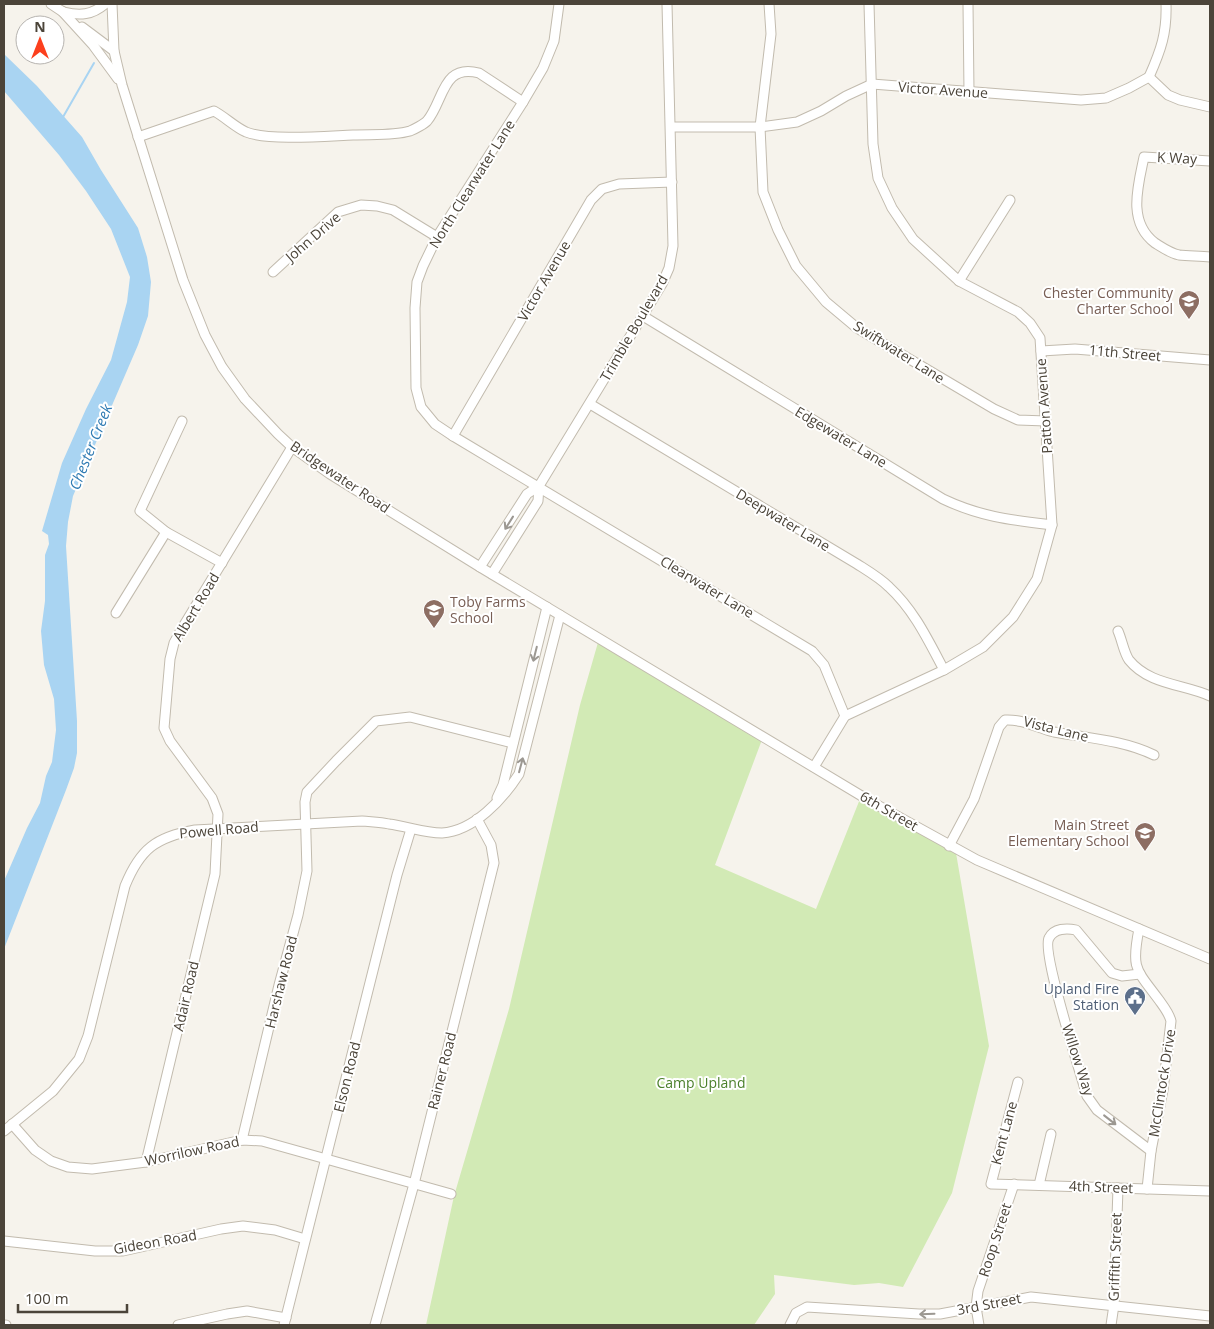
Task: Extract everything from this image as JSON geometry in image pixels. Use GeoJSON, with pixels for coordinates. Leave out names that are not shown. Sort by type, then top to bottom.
{"type":"FeatureCollection","features":[{"type":"Feature","properties":{"kind":"street"},"geometry":{"type":"LineString","coordinates":[[51,4],[114,51]]}},
{"type":"Feature","properties":{"kind":"street"},"geometry":{"type":"LineString","coordinates":[[62,12],[86,15],[98,10],[105,4]]}},
{"type":"Feature","properties":{"kind":"street","name":"Bridgewater Road"},"geometry":{"type":"LineString","coordinates":[[112,4],[114,51],[122,85],[183,280],[205,335],[222,367],[245,399],[292,447],[330,474],[585,630]]}},
{"type":"Feature","properties":{"kind":"street","name":"North Clearwater Lane"},"geometry":{"type":"LineString","coordinates":[[539,486],[435,424],[421,407],[416,388],[415,308],[417,282],[436,237],[523,102],[550,52],[559,4]]}},
{"type":"Feature","properties":{"kind":"street","name":"Trimble Boulevard"},"geometry":{"type":"LineString","coordinates":[[480,567],[526,494],[539,486],[643,316],[669,268],[673,246],[667,4]]}},
{"type":"Feature","properties":{"kind":"street","name":"Swiftwater Lane"},"geometry":{"type":"LineString","coordinates":[[769,4],[770,34],[760,127],[763,192],[778,230],[796,266],[826,302],[857,328],[994,409],[1018,420],[1046,421]]}},
{"type":"Feature","properties":{"kind":"street","name":"Patton Avenue"},"geometry":{"type":"LineString","coordinates":[[845,716],[944,670],[983,647],[1013,617],[1037,579],[1052,525],[1040,338],[1018,312],[959,281],[913,238],[892,208],[878,178],[873,144],[869,4]]}},
{"type":"Feature","properties":{"kind":"street"},"geometry":{"type":"LineString","coordinates":[[968,4],[969,92]]}},
{"type":"Feature","properties":{"kind":"street"},"geometry":{"type":"LineString","coordinates":[[1166,4],[1167,22],[1162,47],[1149,76],[1168,95],[1180,100],[1210,107]]}},
{"type":"Feature","properties":{"kind":"street"},"geometry":{"type":"LineString","coordinates":[[62,12],[110,66],[122,85]]}},
{"type":"Feature","properties":{"kind":"street"},"geometry":{"type":"LineString","coordinates":[[138,137],[214,112],[247,132],[273,136],[380,134],[410,130],[426,122],[445,86],[454,74],[462,71],[479,73],[523,102]]}},
{"type":"Feature","properties":{"kind":"street","name":"Victor Avenue"},"geometry":{"type":"LineString","coordinates":[[671,126],[760,127],[797,122],[821,112],[846,96],[872,84],[1081,100],[1106,98],[1129,88],[1149,76]]}},
{"type":"Feature","properties":{"kind":"street","name":"K Way"},"geometry":{"type":"LineString","coordinates":[[1210,161],[1144,157],[1136,196],[1136,210],[1140,226],[1150,238],[1165,250],[1178,254],[1210,257]]}},
{"type":"Feature","properties":{"kind":"street","name":"Victor Avenue"},"geometry":{"type":"LineString","coordinates":[[453,436],[591,200],[602,189],[619,184],[672,182]]}},
{"type":"Feature","properties":{"kind":"street"},"geometry":{"type":"LineString","coordinates":[[959,281],[1010,200]]}},
{"type":"Feature","properties":{"kind":"street","name":"John Drive"},"geometry":{"type":"LineString","coordinates":[[273,272],[338,212],[361,205],[378,206],[393,210],[436,237]]}},
{"type":"Feature","properties":{"kind":"street","name":"Edgewater Lane"},"geometry":{"type":"LineString","coordinates":[[643,316],[943,499],[964,509],[994,517],[1052,525]]}},
{"type":"Feature","properties":{"kind":"street","name":"11th Street"},"geometry":{"type":"LineString","coordinates":[[1041,351],[1075,349],[1210,360]]}},
{"type":"Feature","properties":{"kind":"street","name":"Deepwater Lane"},"geometry":{"type":"LineString","coordinates":[[590,404],[857,564],[888,586],[906,604],[920,625],[944,670]]}},
{"type":"Feature","properties":{"kind":"street"},"geometry":{"type":"LineString","coordinates":[[182,421],[140,511],[166,532],[222,563]]}},
{"type":"Feature","properties":{"kind":"street","name":"Albert Road"},"geometry":{"type":"LineString","coordinates":[[217,829],[218,814],[212,798],[170,741],[164,728],[170,659],[174,643],[292,447]]}},
{"type":"Feature","properties":{"kind":"street","name":"Trimble Boulevard"},"geometry":{"type":"LineString","coordinates":[[492,574],[538,501],[539,486]]}},
{"type":"Feature","properties":{"kind":"street","name":"Clearwater Lane"},"geometry":{"type":"LineString","coordinates":[[539,486],[812,651],[824,665],[845,716]]}},
{"type":"Feature","properties":{"kind":"street"},"geometry":{"type":"LineString","coordinates":[[116,613],[166,532]]}},
{"type":"Feature","properties":{"kind":"street","name":"Powell Road"},"geometry":{"type":"LineString","coordinates":[[494,805],[503,785],[547,607]]}},
{"type":"Feature","properties":{"kind":"street","name":"Powell Road"},"geometry":{"type":"LineString","coordinates":[[4,1130],[53,1091],[79,1059],[88,1036],[125,886],[133,865],[147,850],[160,840],[176,833],[195,830],[362,821],[443,833],[461,828],[477,819],[486,813],[509,789],[519,774],[560,615]]}},
{"type":"Feature","properties":{"kind":"street","name":"6th Street"},"geometry":{"type":"LineString","coordinates":[[585,630],[949,846],[977,860],[1210,959]]}},
{"type":"Feature","properties":{"kind":"street"},"geometry":{"type":"LineString","coordinates":[[1118,631],[1128,659],[1143,672],[1160,681],[1197,690],[1210,696]]}},
{"type":"Feature","properties":{"kind":"street"},"geometry":{"type":"LineString","coordinates":[[814,767],[845,716]]}},
{"type":"Feature","properties":{"kind":"street","name":"Harshaw Road"},"geometry":{"type":"LineString","coordinates":[[242,1140],[279,985],[298,915],[307,870],[305,802],[307,792],[376,721],[410,717],[513,742]]}},
{"type":"Feature","properties":{"kind":"street","name":"Vista Lane"},"geometry":{"type":"LineString","coordinates":[[949,846],[974,799],[999,727],[1005,720],[1016,719],[1052,732],[1138,747],[1154,755]]}},
{"type":"Feature","properties":{"kind":"street","name":"Rainer Road"},"geometry":{"type":"LineString","coordinates":[[375,1325],[414,1184],[494,863],[491,845],[477,819]]}},
{"type":"Feature","properties":{"kind":"street","name":"Adair Road"},"geometry":{"type":"LineString","coordinates":[[146,1162],[215,874],[217,829]]}},
{"type":"Feature","properties":{"kind":"street","name":"Elson Road"},"geometry":{"type":"LineString","coordinates":[[285,1322],[397,875],[411,829]]}},
{"type":"Feature","properties":{"kind":"street","name":"McClintock Drive"},"geometry":{"type":"LineString","coordinates":[[1139,929],[1135,961],[1140,974],[1168,1012],[1172,1021],[1163,1090],[1151,1151],[1147,1189]]}},
{"type":"Feature","properties":{"kind":"street","name":"Willow Way"},"geometry":{"type":"LineString","coordinates":[[1140,974],[1122,976],[1112,973],[1076,930],[1058,930],[1049,937],[1047,946],[1056,986],[1087,1096],[1097,1110],[1151,1151]]}},
{"type":"Feature","properties":{"kind":"street","name":"Kent Lane"},"geometry":{"type":"LineString","coordinates":[[991,1184],[1018,1082]]}},
{"type":"Feature","properties":{"kind":"street","name":"Worrilow Road"},"geometry":{"type":"LineString","coordinates":[[12,1124],[35,1150],[52,1161],[68,1168],[92,1169],[146,1162],[242,1140],[262,1140],[451,1194]]}},
{"type":"Feature","properties":{"kind":"street"},"geometry":{"type":"LineString","coordinates":[[1038,1185],[1051,1134]]}},
{"type":"Feature","properties":{"kind":"street","name":"4th Street"},"geometry":{"type":"LineString","coordinates":[[991,1184],[1210,1191]]}},
{"type":"Feature","properties":{"kind":"street","name":"Roop Street"},"geometry":{"type":"LineString","coordinates":[[979,1325],[976,1307],[978,1291],[1014,1184]]}},
{"type":"Feature","properties":{"kind":"street","name":"Griffith Street"},"geometry":{"type":"LineString","coordinates":[[1112,1325],[1118,1188]]}},
{"type":"Feature","properties":{"kind":"street","name":"Gideon Road"},"geometry":{"type":"LineString","coordinates":[[4,1241],[95,1251],[123,1251],[243,1226],[275,1230],[305,1239]]}},
{"type":"Feature","properties":{"kind":"street","name":"3rd Street"},"geometry":{"type":"LineString","coordinates":[[790,1325],[792,1318],[799,1311],[807,1307],[940,1314],[1031,1297],[1210,1316]]}},
{"type":"Feature","properties":{"kind":"street"},"geometry":{"type":"LineString","coordinates":[[178,1325],[247,1311],[285,1322]]}},
{"type":"Feature","properties":{"kind":"green space","name":"Camp Upland"},"geometry":{"type":"Polygon","coordinates":[[[599,639],[763,737],[715,865],[816,909],[862,794],[956,853],[989,1046],[952,1193],[903,1287],[879,1283],[854,1285],[774,1275],[775,1294],[754,1325],[426,1325],[454,1196],[509,1009],[580,705],[599,639]]]}},
{"type":"Feature","properties":{"kind":"water","name":"Chester Creek"},"geometry":{"type":"Polygon","coordinates":[[[4,54],[37,86],[82,137],[138,228],[147,257],[151,282],[148,316],[138,345],[73,496],[66,546],[77,721],[77,753],[66,790],[4,949],[4,881],[40,803],[46,776],[52,762],[56,730],[54,699],[44,665],[41,631],[45,601],[45,555],[49,544],[48,535],[42,531],[62,463],[86,409],[111,360],[127,302],[130,277],[111,229],[86,191],[59,155],[4,91],[4,54]]]}},
{"type":"Feature","properties":{"kind":"waterway"},"geometry":{"type":"LineString","coordinates":[[63,117],[94,63]]}},
{"type":"Feature","properties":{"kind":"place","name":"Chester Community Charter School"},"geometry":{"type":"Point","coordinates":[1189,320]}},
{"type":"Feature","properties":{"kind":"place","name":"Toby Farms School"},"geometry":{"type":"Point","coordinates":[434,629]}},
{"type":"Feature","properties":{"kind":"place","name":"Main Street Elementary School"},"geometry":{"type":"Point","coordinates":[1145,852]}},
{"type":"Feature","properties":{"kind":"place","name":"Upland Fire Station"},"geometry":{"type":"Point","coordinates":[1135,1016]}}]}
